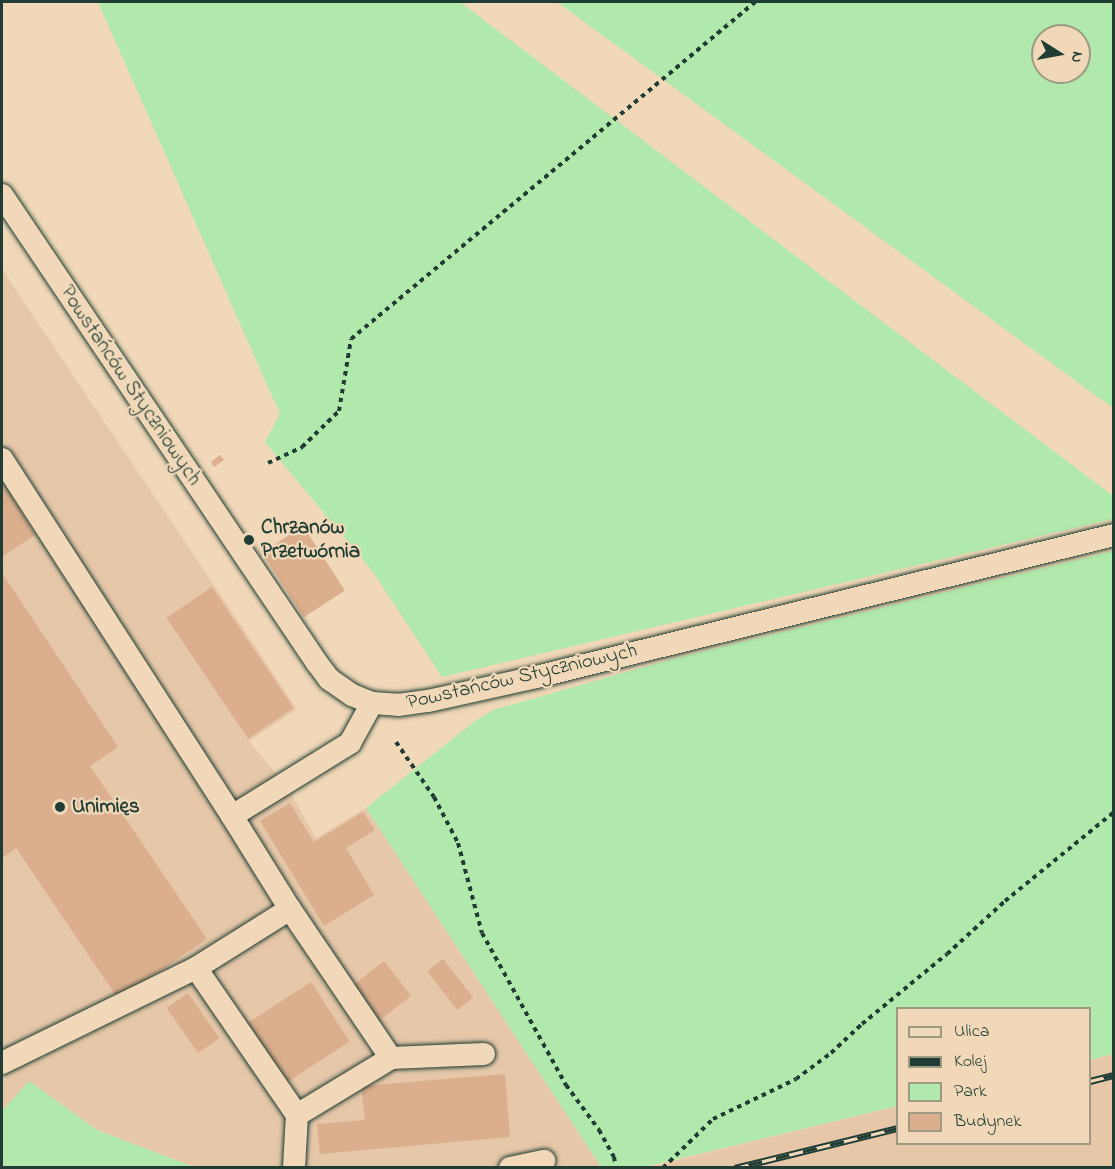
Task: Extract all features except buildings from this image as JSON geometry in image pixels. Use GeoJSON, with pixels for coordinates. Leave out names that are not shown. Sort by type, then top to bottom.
{"type":"FeatureCollection","features":[{"type":"Feature","properties":{"kind":"street","name":"Powstańców Styczniowych"},"geometry":{"type":"LineString","coordinates":[[2,195],[317,663],[329,679],[352,695],[372,704],[398,705],[428,701],[536,677],[1113,535]]}},
{"type":"Feature","properties":{"kind":"street"},"geometry":{"type":"LineString","coordinates":[[2,459],[290,909],[390,1058]]}},
{"type":"Feature","properties":{"kind":"street"},"geometry":{"type":"LineString","coordinates":[[232,816],[350,743],[372,704]]}},
{"type":"Feature","properties":{"kind":"street"},"geometry":{"type":"LineString","coordinates":[[2,1063],[196,968],[290,909]]}},
{"type":"Feature","properties":{"kind":"street"},"geometry":{"type":"LineString","coordinates":[[196,968],[297,1114],[294,1167]]}},
{"type":"Feature","properties":{"kind":"street"},"geometry":{"type":"LineString","coordinates":[[297,1114],[390,1058],[484,1054]]}},
{"type":"Feature","properties":{"kind":"street"},"geometry":{"type":"LineString","coordinates":[[510,1167],[544,1161]]}},
{"type":"Feature","properties":{"kind":"path"},"geometry":{"type":"LineString","coordinates":[[268,464],[302,447],[339,411],[351,339],[756,2]]}},
{"type":"Feature","properties":{"kind":"path"},"geometry":{"type":"LineString","coordinates":[[396,742],[434,797],[458,843],[482,933],[566,1085],[604,1139],[614,1157],[616,1167]]}},
{"type":"Feature","properties":{"kind":"path"},"geometry":{"type":"LineString","coordinates":[[663,1167],[713,1119],[796,1079],[831,1053],[862,1023],[947,954],[1005,901],[1113,812]]}},
{"type":"Feature","properties":{"kind":"shaded area"},"geometry":{"type":"Polygon","coordinates":[[[2,269],[297,709],[249,741],[286,785],[316,838],[366,808],[601,1167],[194,1167],[97,1130],[29,1082],[2,1111],[2,269]]]}},
{"type":"Feature","properties":{"kind":"shaded area"},"geometry":{"type":"Polygon","coordinates":[[[1113,1054],[1113,1167],[645,1168],[896,1106],[896,1145],[1091,1145],[1091,1060],[1113,1054]]]}},
{"type":"Feature","properties":{"kind":"green space"},"geometry":{"type":"Polygon","coordinates":[[[98,2],[460,2],[1113,496],[1113,519],[442,677],[373,572],[265,442],[280,414],[98,2]]]}},
{"type":"Feature","properties":{"kind":"green space"},"geometry":{"type":"Polygon","coordinates":[[[557,2],[1113,2],[1113,408],[557,2]]]}},
{"type":"Feature","properties":{"kind":"green space"},"geometry":{"type":"Polygon","coordinates":[[[1113,551],[1113,1054],[1091,1060],[1091,1007],[896,1007],[896,1106],[645,1167],[601,1167],[366,808],[475,721],[493,710],[672,659],[1113,551]]]}},
{"type":"Feature","properties":{"kind":"green space"},"geometry":{"type":"Polygon","coordinates":[[[29,1081],[97,1130],[194,1167],[2,1167],[2,1111],[29,1081]]]}},
{"type":"Feature","properties":{"kind":"railway"},"geometry":{"type":"LineString","coordinates":[[1091,1081],[1114,1075]]}},
{"type":"Feature","properties":{"kind":"railway"},"geometry":{"type":"LineString","coordinates":[[735,1168],[896,1128]]}},
{"type":"Feature","properties":{"kind":"place","name":"Chrzanów Przetwórnia"},"geometry":{"type":"Point","coordinates":[249,540]}},
{"type":"Feature","properties":{"kind":"place","name":"Unimięs"},"geometry":{"type":"Point","coordinates":[60,807]}}]}
